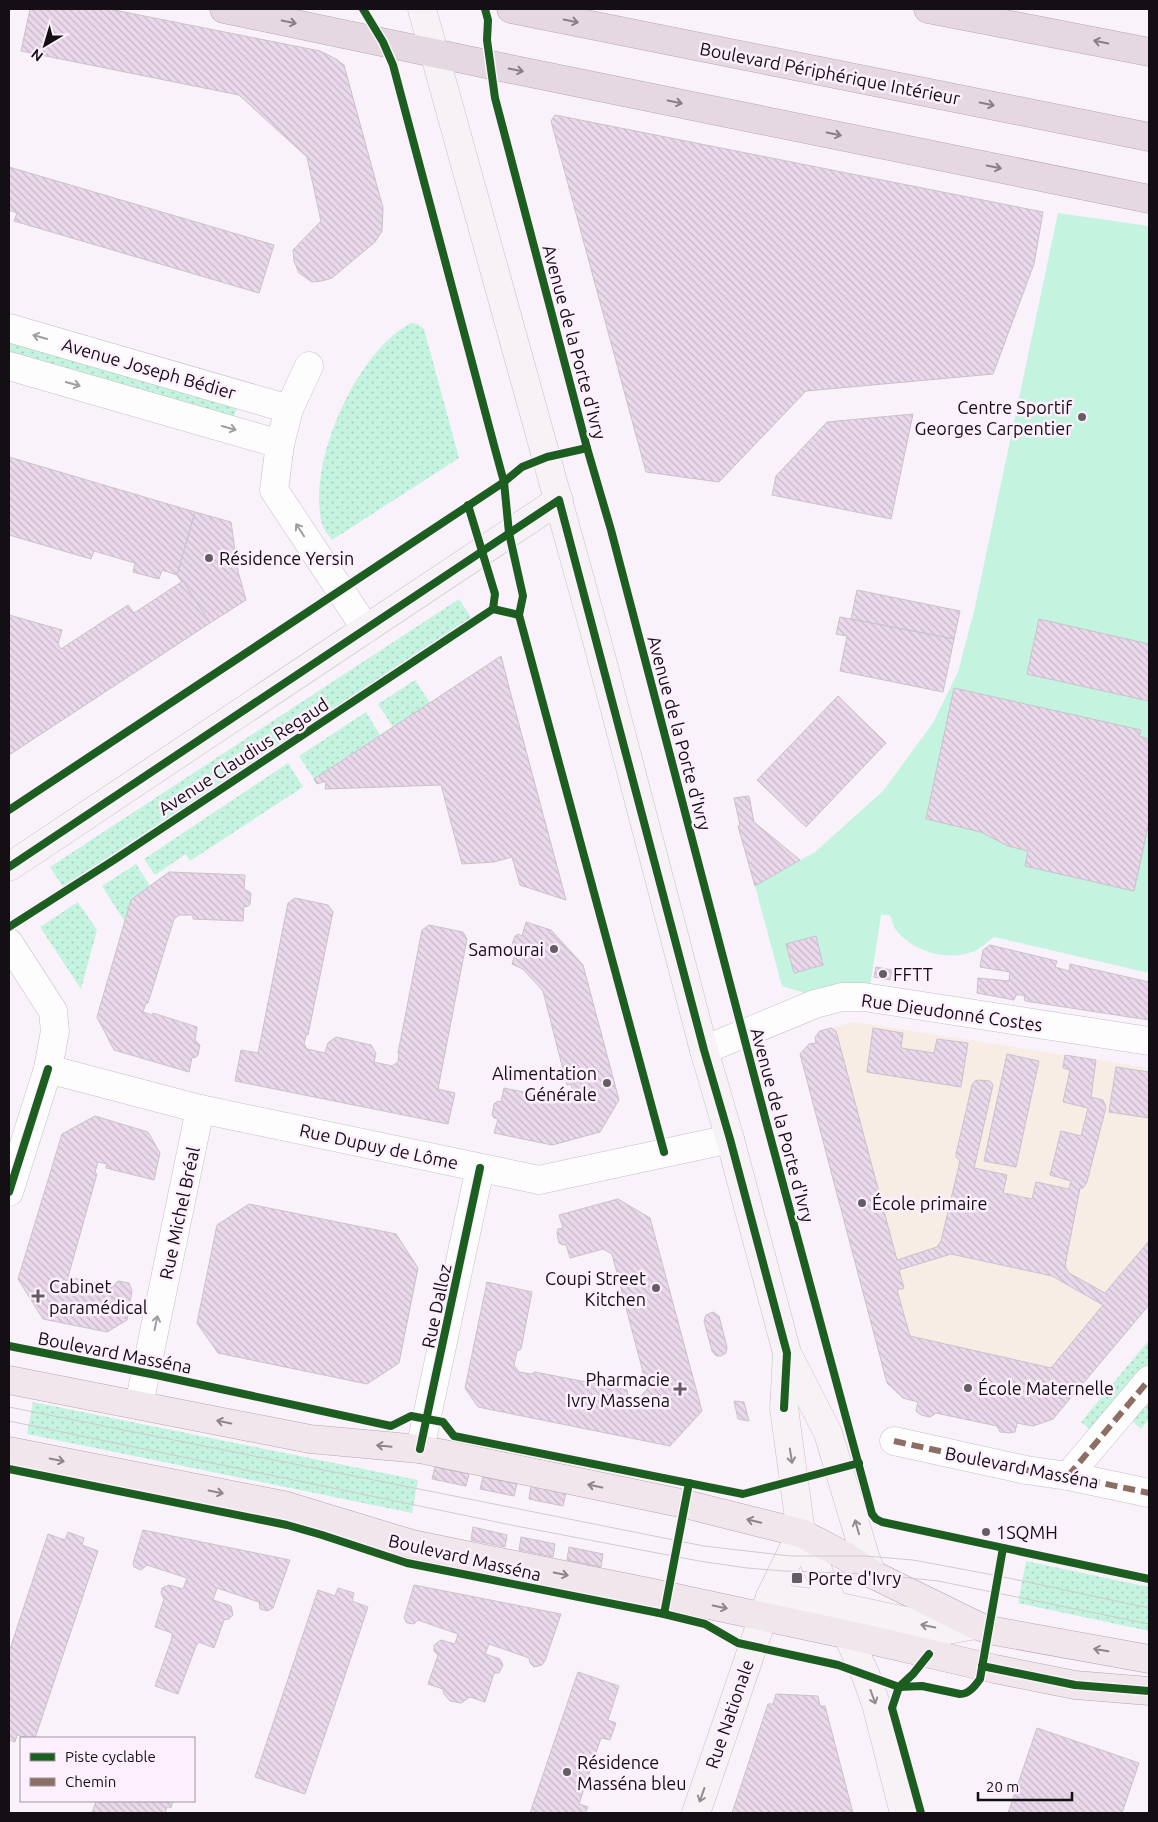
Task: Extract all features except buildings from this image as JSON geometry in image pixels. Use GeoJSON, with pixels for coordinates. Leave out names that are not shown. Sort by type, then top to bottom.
{"type":"FeatureCollection","features":[{"type":"Feature","properties":{"kind":"highway"},"geometry":{"type":"LineString","coordinates":[[224,9],[1149,199]]}},
{"type":"Feature","properties":{"kind":"highway","name":"Boulevard Périphérique Intérieur"},"geometry":{"type":"LineString","coordinates":[[511,9],[1149,137]]}},
{"type":"Feature","properties":{"kind":"highway"},"geometry":{"type":"LineString","coordinates":[[928,9],[1149,52]]}},
{"type":"Feature","properties":{"kind":"main road"},"geometry":{"type":"LineString","coordinates":[[424,17],[559,500],[704,1050],[730,1138],[787,1352],[828,1433],[872,1574]]}},
{"type":"Feature","properties":{"kind":"main road","name":"Avenue Claudius Regaud"},"geometry":{"type":"LineString","coordinates":[[9,867],[559,500]]}},
{"type":"Feature","properties":{"kind":"main road"},"geometry":{"type":"LineString","coordinates":[[787,1352],[784,1408],[801,1533],[848,1635],[876,1704],[904,1813]]}},
{"type":"Feature","properties":{"kind":"main road"},"geometry":{"type":"LineString","coordinates":[[9,1380],[310,1439],[420,1449],[685,1504],[801,1533],[845,1556],[872,1574],[989,1630],[1149,1659]]}},
{"type":"Feature","properties":{"kind":"main road","name":"Boulevard Masséna"},"geometry":{"type":"LineString","coordinates":[[9,1451],[283,1506],[412,1544],[766,1607],[848,1635],[995,1669],[1075,1685],[1149,1691]]}},
{"type":"Feature","properties":{"kind":"main road","name":"Rue Nationale"},"geometry":{"type":"LineString","coordinates":[[696,1813],[766,1607],[801,1533]]}},
{"type":"Feature","properties":{"kind":"main road"},"geometry":{"type":"LineString","coordinates":[[766,1607],[835,1606],[948,1630],[976,1625]]}},
{"type":"Feature","properties":{"kind":"street","name":"Avenue Joseph Bédier"},"geometry":{"type":"LineString","coordinates":[[9,328],[289,409]]}},
{"type":"Feature","properties":{"kind":"street","name":"Avenue Joseph Bédier"},"geometry":{"type":"LineString","coordinates":[[9,366],[280,444]]}},
{"type":"Feature","properties":{"kind":"street"},"geometry":{"type":"LineString","coordinates":[[309,366],[289,409],[280,444],[274,490],[366,629]]}},
{"type":"Feature","properties":{"kind":"street"},"geometry":{"type":"LineString","coordinates":[[9,942],[53,1011],[56,1031],[48,1069],[9,1192]]}},
{"type":"Feature","properties":{"kind":"street","name":"Rue Dieudonné Costes"},"geometry":{"type":"LineString","coordinates":[[704,1050],[815,1004],[842,997],[864,997],[1149,1042]]}},
{"type":"Feature","properties":{"kind":"street","name":"Rue Dupuy de Lôme"},"geometry":{"type":"LineString","coordinates":[[48,1069],[200,1109],[539,1180],[730,1138]]}},
{"type":"Feature","properties":{"kind":"street","name":"Rue Michel Bréal"},"geometry":{"type":"LineString","coordinates":[[139,1405],[200,1109]]}},
{"type":"Feature","properties":{"kind":"street","name":"Rue Dalloz"},"geometry":{"type":"LineString","coordinates":[[420,1449],[480,1168]]}},
{"type":"Feature","properties":{"kind":"street"},"geometry":{"type":"LineString","coordinates":[[1068,1476],[1149,1380]]}},
{"type":"Feature","properties":{"kind":"street","name":"Boulevard Masséna"},"geometry":{"type":"LineString","coordinates":[[894,1442],[1026,1470],[1068,1476],[1149,1493]]}},
{"type":"Feature","properties":{"kind":"shaded area"},"geometry":{"type":"Polygon","coordinates":[[[854,1022],[1149,1068],[1149,1305],[1053,1419],[1033,1426],[1017,1423],[1015,1432],[1010,1433],[1000,1432],[997,1426],[937,1413],[930,1417],[921,1415],[916,1411],[918,1402],[903,1398],[887,1383],[800,1054],[809,1044],[816,1043],[815,1037],[820,1031],[854,1022]]]}},
{"type":"Feature","properties":{"kind":"green space","name":"Centre Sportif Georges Carpentier"},"geometry":{"type":"Polygon","coordinates":[[[1058,213],[1149,226],[1149,973],[994,937],[977,950],[964,954],[942,955],[932,953],[903,938],[895,928],[890,915],[881,915],[870,987],[808,994],[782,986],[755,886],[815,852],[883,791],[933,723],[958,672],[975,607],[1058,213]]]}},
{"type":"Feature","properties":{"kind":"green space"},"geometry":{"type":"Polygon","coordinates":[[[411,323],[418,324],[424,329],[459,458],[332,540],[322,524],[319,499],[321,471],[329,442],[340,412],[354,384],[372,358],[391,338],[411,323]]]}},
{"type":"Feature","properties":{"kind":"green space"},"geometry":{"type":"Polygon","coordinates":[[[9,339],[238,405],[233,420],[9,354],[9,339]]]}},
{"type":"Feature","properties":{"kind":"green space"},"geometry":{"type":"Polygon","coordinates":[[[459,599],[472,619],[63,887],[50,867],[459,599]]]}},
{"type":"Feature","properties":{"kind":"green space"},"geometry":{"type":"Polygon","coordinates":[[[415,680],[430,703],[393,727],[378,704],[415,680]]]}},
{"type":"Feature","properties":{"kind":"green space"},"geometry":{"type":"Polygon","coordinates":[[[366,712],[380,735],[314,779],[299,756],[366,712]]]}},
{"type":"Feature","properties":{"kind":"green space"},"geometry":{"type":"Polygon","coordinates":[[[288,763],[303,787],[190,861],[186,854],[155,875],[144,859],[288,763]]]}},
{"type":"Feature","properties":{"kind":"green space"},"geometry":{"type":"Polygon","coordinates":[[[136,864],[150,886],[131,900],[125,922],[102,886],[136,864]]]}},
{"type":"Feature","properties":{"kind":"green space"},"geometry":{"type":"Polygon","coordinates":[[[78,902],[97,930],[81,989],[40,927],[78,902]]]}},
{"type":"Feature","properties":{"kind":"green space"},"geometry":{"type":"Polygon","coordinates":[[[1149,1340],[1149,1363],[1092,1431],[1081,1422],[1149,1340]]]}},
{"type":"Feature","properties":{"kind":"green space"},"geometry":{"type":"Polygon","coordinates":[[[1149,1396],[1149,1419],[1141,1429],[1130,1419],[1149,1396]]]}},
{"type":"Feature","properties":{"kind":"green space"},"geometry":{"type":"Polygon","coordinates":[[[33,1402],[418,1480],[412,1513],[27,1434],[33,1402]]]}},
{"type":"Feature","properties":{"kind":"green space"},"geometry":{"type":"Polygon","coordinates":[[[1026,1561],[1149,1587],[1149,1631],[1018,1603],[1026,1561]]]}},
{"type":"Feature","properties":{"kind":"tram line"},"geometry":{"type":"LineString","coordinates":[[9,1407],[704,1546],[790,1556],[865,1556],[913,1560],[1149,1608]]}},
{"type":"Feature","properties":{"kind":"tram line"},"geometry":{"type":"LineString","coordinates":[[9,1421],[516,1526],[699,1561],[747,1568],[872,1574],[938,1581],[1149,1624]]}},
{"type":"Feature","properties":{"kind":"marked path"},"geometry":{"type":"LineString","coordinates":[[1068,1476],[1149,1380]]}},
{"type":"Feature","properties":{"kind":"marked path"},"geometry":{"type":"LineString","coordinates":[[894,1441],[1026,1470],[1068,1476],[1149,1493]]}},
{"type":"Feature","properties":{"kind":"cycle path"},"geometry":{"type":"LineString","coordinates":[[363,9],[383,42],[393,65],[504,482],[509,533],[523,596],[519,615],[664,1152]]}},
{"type":"Feature","properties":{"kind":"cycle path","name":"Avenue de la Porte d'Ivry"},"geometry":{"type":"LineString","coordinates":[[485,9],[488,20],[487,40],[495,98],[872,1514],[882,1522],[1149,1579]]}},
{"type":"Feature","properties":{"kind":"cycle path","name":"Avenue de la Porte d'Ivry"},"geometry":{"type":"LineString","coordinates":[[9,810],[504,482],[522,467],[547,457],[587,448]]}},
{"type":"Feature","properties":{"kind":"cycle path"},"geometry":{"type":"LineString","coordinates":[[9,867],[559,500],[704,1050],[730,1139],[787,1353],[784,1408]]}},
{"type":"Feature","properties":{"kind":"cycle path"},"geometry":{"type":"LineString","coordinates":[[468,505],[495,594],[493,609]]}},
{"type":"Feature","properties":{"kind":"cycle path"},"geometry":{"type":"LineString","coordinates":[[9,927],[114,860],[493,609],[519,615]]}},
{"type":"Feature","properties":{"kind":"cycle path"},"geometry":{"type":"LineString","coordinates":[[9,1192],[48,1069]]}},
{"type":"Feature","properties":{"kind":"cycle path"},"geometry":{"type":"LineString","coordinates":[[420,1449],[480,1168]]}},
{"type":"Feature","properties":{"kind":"cycle path"},"geometry":{"type":"LineString","coordinates":[[9,1346],[156,1375],[391,1426],[411,1416],[443,1422],[454,1436],[743,1494],[859,1463]]}},
{"type":"Feature","properties":{"kind":"cycle path"},"geometry":{"type":"LineString","coordinates":[[9,1469],[287,1525],[407,1563],[664,1614],[705,1624],[738,1643],[838,1665],[899,1687],[922,1686],[960,1694],[969,1691],[980,1679],[1003,1548]]}},
{"type":"Feature","properties":{"kind":"cycle path"},"geometry":{"type":"LineString","coordinates":[[664,1614],[689,1483]]}},
{"type":"Feature","properties":{"kind":"cycle path"},"geometry":{"type":"LineString","coordinates":[[921,1813],[892,1708],[899,1687],[913,1674],[929,1654]]}},
{"type":"Feature","properties":{"kind":"cycle path"},"geometry":{"type":"LineString","coordinates":[[982,1666],[1075,1685],[1149,1691]]}},
{"type":"Feature","properties":{"kind":"place","name":"Centre Sportif Georges Carpentier"},"geometry":{"type":"Point","coordinates":[1082,417]}},
{"type":"Feature","properties":{"kind":"place","name":"Résidence Yersin"},"geometry":{"type":"Point","coordinates":[209,558]}},
{"type":"Feature","properties":{"kind":"place","name":"Samourai"},"geometry":{"type":"Point","coordinates":[554,949]}},
{"type":"Feature","properties":{"kind":"place","name":"FFTT"},"geometry":{"type":"Point","coordinates":[883,974]}},
{"type":"Feature","properties":{"kind":"place","name":"Alimentation Générale"},"geometry":{"type":"Point","coordinates":[607,1083]}},
{"type":"Feature","properties":{"kind":"place","name":"École primaire"},"geometry":{"type":"Point","coordinates":[862,1203]}},
{"type":"Feature","properties":{"kind":"place","name":"Coupi Street Kitchen"},"geometry":{"type":"Point","coordinates":[656,1288]}},
{"type":"Feature","properties":{"kind":"place","name":"Cabinet paramédical"},"geometry":{"type":"Point","coordinates":[38,1296]}},
{"type":"Feature","properties":{"kind":"place","name":"École Maternelle"},"geometry":{"type":"Point","coordinates":[968,1388]}},
{"type":"Feature","properties":{"kind":"place","name":"Pharmacie Ivry Massena"},"geometry":{"type":"Point","coordinates":[680,1389]}},
{"type":"Feature","properties":{"kind":"place","name":"1SQMH"},"geometry":{"type":"Point","coordinates":[986,1532]}},
{"type":"Feature","properties":{"kind":"place","name":"Porte d'Ivry"},"geometry":{"type":"Point","coordinates":[797,1578]}},
{"type":"Feature","properties":{"kind":"place","name":"Résidence Masséna bleu"},"geometry":{"type":"Point","coordinates":[567,1772]}}]}
